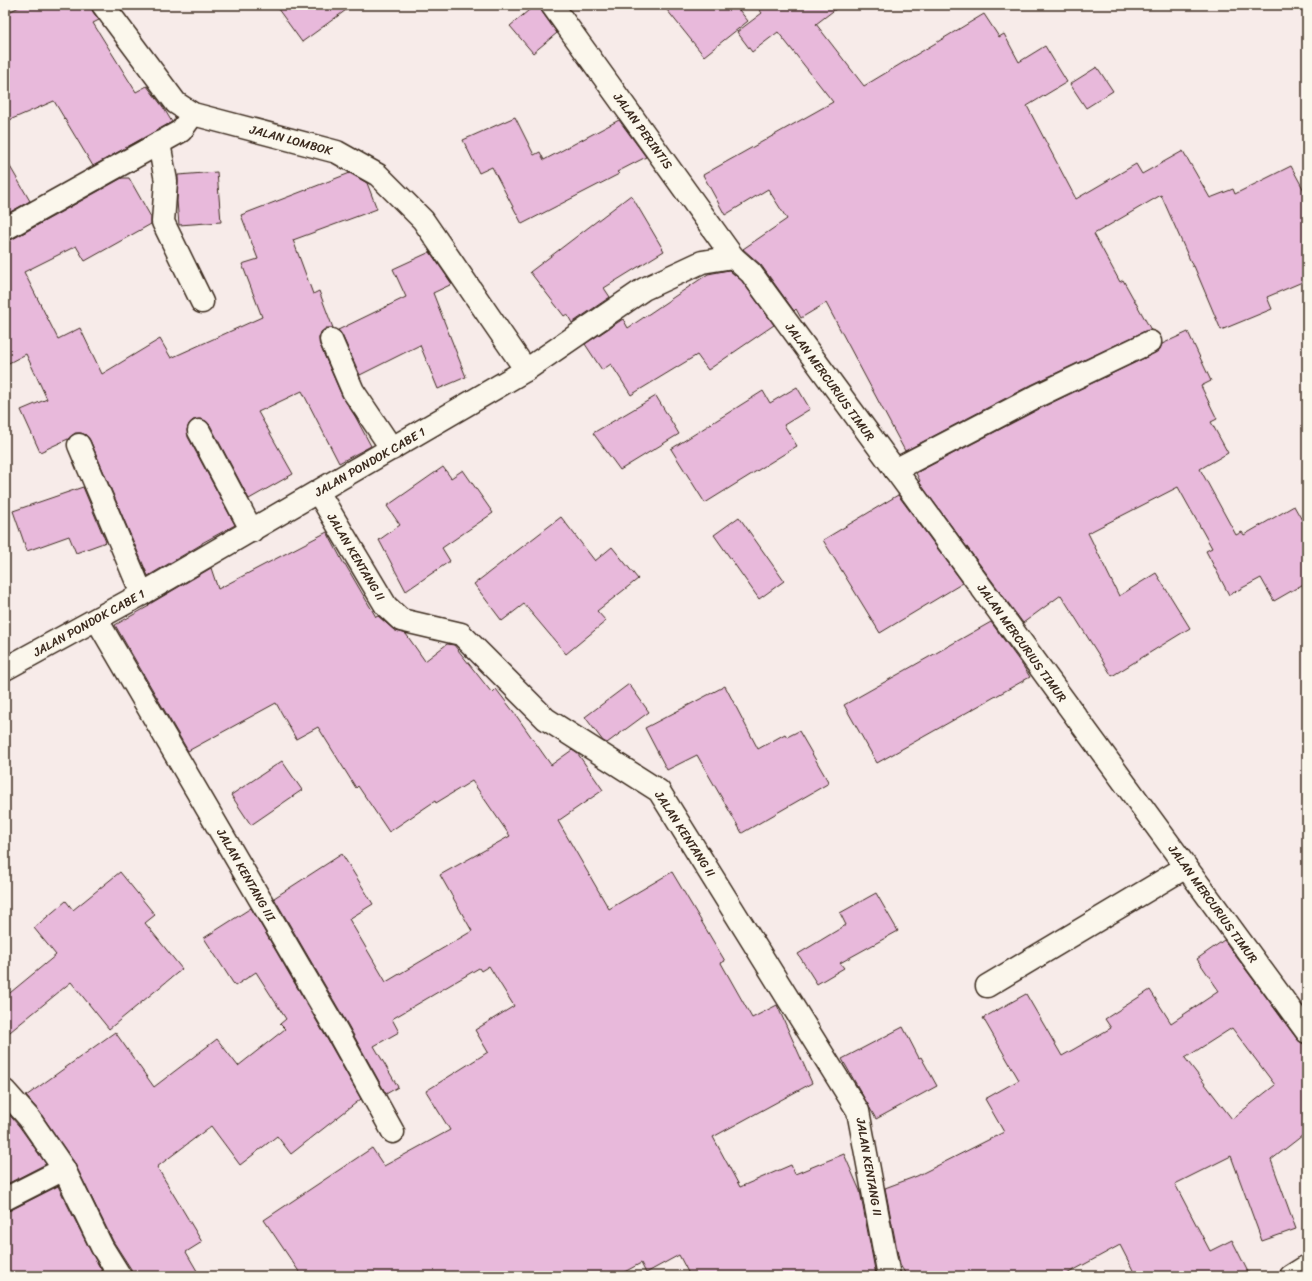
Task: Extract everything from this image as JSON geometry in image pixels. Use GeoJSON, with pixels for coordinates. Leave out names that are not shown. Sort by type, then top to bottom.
{"type":"FeatureCollection","features":[{"type":"Feature","properties":{"kind":"street","name":"JALAN LOMBOK"},"geometry":{"type":"LineString","coordinates":[[103,5],[176,103],[193,114],[337,152],[378,175],[423,220],[526,370]]}},
{"type":"Feature","properties":{"kind":"street","name":"JALAN PERINTIS"},"geometry":{"type":"LineString","coordinates":[[552,5],[733,257]]}},
{"type":"Feature","properties":{"kind":"street"},"geometry":{"type":"LineString","coordinates":[[5,229],[181,131],[193,114]]}},
{"type":"Feature","properties":{"kind":"street"},"geometry":{"type":"LineString","coordinates":[[159,143],[166,181],[163,222],[202,302]]}},
{"type":"Feature","properties":{"kind":"street","name":"JALAN PONDOK CABE 1"},"geometry":{"type":"LineString","coordinates":[[5,669],[97,620],[526,370],[644,288],[702,262],[733,257]]}},
{"type":"Feature","properties":{"kind":"street","name":"JALAN MERCURIUS TIMUR"},"geometry":{"type":"LineString","coordinates":[[733,257],[751,273],[1307,1032]]}},
{"type":"Feature","properties":{"kind":"street"},"geometry":{"type":"LineString","coordinates":[[330,340],[353,391],[392,448]]}},
{"type":"Feature","properties":{"kind":"street"},"geometry":{"type":"LineString","coordinates":[[895,470],[1037,396],[1150,342]]}},
{"type":"Feature","properties":{"kind":"street"},"geometry":{"type":"LineString","coordinates":[[199,431],[252,531]]}},
{"type":"Feature","properties":{"kind":"street"},"geometry":{"type":"LineString","coordinates":[[79,445],[142,594]]}},
{"type":"Feature","properties":{"kind":"street","name":"JALAN KENTANG II"},"geometry":{"type":"LineString","coordinates":[[318,492],[386,606],[401,620],[461,634],[546,719],[659,791],[858,1111],[887,1275]]}},
{"type":"Feature","properties":{"kind":"street","name":"JALAN KENTANG III"},"geometry":{"type":"LineString","coordinates":[[97,620],[337,1031],[393,1132]]}},
{"type":"Feature","properties":{"kind":"street"},"geometry":{"type":"LineString","coordinates":[[987,986],[1186,867]]}},
{"type":"Feature","properties":{"kind":"street"},"geometry":{"type":"LineString","coordinates":[[5,1091],[29,1118],[64,1170],[102,1247],[120,1276]]}},
{"type":"Feature","properties":{"kind":"street"},"geometry":{"type":"LineString","coordinates":[[5,1199],[64,1170]]}},
{"type":"Feature","properties":{"kind":"street"},"geometry":{"type":"LineString","coordinates":[[1291,1276],[1307,1266]]}},
{"type":"Feature","properties":{"kind":"building"},"geometry":{"type":"Polygon","coordinates":[[[23,5],[91,5],[93,12],[99,20],[93,23],[136,92],[147,86],[172,122],[93,166],[54,101],[5,122],[5,14],[23,5]]]}},
{"type":"Feature","properties":{"kind":"building"},"geometry":{"type":"Polygon","coordinates":[[[275,5],[353,5],[302,42],[275,5]]]}},
{"type":"Feature","properties":{"kind":"building"},"geometry":{"type":"Polygon","coordinates":[[[535,5],[540,5],[542,12],[557,33],[533,53],[510,26],[535,5]]]}},
{"type":"Feature","properties":{"kind":"building"},"geometry":{"type":"Polygon","coordinates":[[[663,5],[735,5],[748,21],[704,56],[663,5]]]}},
{"type":"Feature","properties":{"kind":"building"},"geometry":{"type":"Polygon","coordinates":[[[756,5],[841,5],[816,24],[864,86],[984,14],[999,37],[1004,34],[1019,62],[1045,46],[1067,82],[1027,106],[1076,199],[1136,164],[1142,174],[1183,151],[1210,198],[1233,189],[1235,194],[1291,166],[1307,196],[1307,280],[1267,297],[1272,309],[1221,330],[1194,266],[1193,267],[1161,195],[1094,234],[1120,282],[1123,280],[1151,330],[1145,331],[1031,385],[905,451],[826,303],[801,318],[796,309],[794,311],[761,265],[743,249],[787,219],[768,189],[725,215],[703,175],[833,102],[778,32],[752,52],[737,32],[762,13],[756,5]]]}},
{"type":"Feature","properties":{"kind":"building"},"geometry":{"type":"Polygon","coordinates":[[[1097,67],[1113,91],[1086,108],[1070,84],[1097,67]]]}},
{"type":"Feature","properties":{"kind":"building"},"geometry":{"type":"Polygon","coordinates":[[[515,117],[534,155],[540,152],[544,160],[619,120],[646,157],[617,172],[619,174],[522,224],[492,167],[479,173],[463,140],[515,117]]]}},
{"type":"Feature","properties":{"kind":"building"},"geometry":{"type":"Polygon","coordinates":[[[5,158],[30,201],[5,215],[5,158]]]}},
{"type":"Feature","properties":{"kind":"building"},"geometry":{"type":"Polygon","coordinates":[[[217,172],[221,222],[179,225],[177,201],[178,175],[217,172]]]}},
{"type":"Feature","properties":{"kind":"building"},"geometry":{"type":"Polygon","coordinates":[[[350,173],[367,183],[377,209],[293,240],[313,294],[319,291],[333,328],[326,328],[321,332],[319,338],[320,345],[342,396],[355,416],[371,446],[339,463],[302,391],[258,412],[293,474],[249,499],[210,425],[206,421],[200,419],[193,420],[189,424],[187,430],[188,437],[235,525],[148,576],[90,440],[86,435],[75,433],[68,439],[40,452],[21,410],[47,399],[26,354],[5,365],[5,241],[11,240],[122,178],[129,178],[151,217],[151,224],[85,261],[76,246],[24,272],[58,339],[80,328],[102,374],[160,339],[171,358],[262,317],[242,264],[258,259],[241,215],[350,173]]]}},
{"type":"Feature","properties":{"kind":"building"},"geometry":{"type":"Polygon","coordinates":[[[631,195],[664,251],[604,288],[610,297],[572,323],[567,314],[564,316],[530,272],[631,195]]]}},
{"type":"Feature","properties":{"kind":"building"},"geometry":{"type":"Polygon","coordinates":[[[430,252],[452,284],[433,293],[466,377],[438,389],[420,345],[360,375],[342,335],[338,330],[406,297],[393,269],[430,252]]]}},
{"type":"Feature","properties":{"kind":"building"},"geometry":{"type":"Polygon","coordinates":[[[729,270],[742,281],[774,325],[708,370],[697,355],[631,395],[611,364],[602,370],[585,344],[623,319],[628,328],[708,274],[729,270]]]}},
{"type":"Feature","properties":{"kind":"building"},"geometry":{"type":"Polygon","coordinates":[[[1188,332],[1211,381],[1201,386],[1217,419],[1211,422],[1228,453],[1200,469],[1236,535],[1242,532],[1244,535],[1294,506],[1307,529],[1307,582],[1274,601],[1261,578],[1229,595],[1206,551],[1212,548],[1178,487],[1088,533],[1119,596],[1156,573],[1190,628],[1112,676],[1061,595],[1023,623],[919,482],[920,481],[916,473],[1043,407],[1155,353],[1160,349],[1162,344],[1188,332]]]}},
{"type":"Feature","properties":{"kind":"building"},"geometry":{"type":"Polygon","coordinates":[[[797,387],[810,409],[784,425],[797,446],[705,503],[671,449],[763,391],[770,403],[797,387]]]}},
{"type":"Feature","properties":{"kind":"building"},"geometry":{"type":"Polygon","coordinates":[[[656,396],[679,434],[620,470],[593,433],[656,396]]]}},
{"type":"Feature","properties":{"kind":"building"},"geometry":{"type":"Polygon","coordinates":[[[443,467],[451,478],[463,470],[493,513],[442,548],[450,561],[406,591],[379,540],[400,525],[387,506],[443,467]]]}},
{"type":"Feature","properties":{"kind":"building"},"geometry":{"type":"Polygon","coordinates":[[[83,487],[106,542],[76,553],[69,536],[27,551],[13,511],[83,487]]]}},
{"type":"Feature","properties":{"kind":"building"},"geometry":{"type":"Polygon","coordinates":[[[898,495],[963,583],[880,633],[823,540],[898,495]]]}},
{"type":"Feature","properties":{"kind":"building"},"geometry":{"type":"Polygon","coordinates":[[[561,517],[595,561],[612,547],[638,579],[597,611],[606,621],[566,654],[524,604],[502,621],[474,584],[561,517]]]}},
{"type":"Feature","properties":{"kind":"building"},"geometry":{"type":"Polygon","coordinates":[[[739,517],[784,581],[759,599],[714,535],[739,517]]]}},
{"type":"Feature","properties":{"kind":"building"},"geometry":{"type":"Polygon","coordinates":[[[327,532],[344,564],[376,617],[378,616],[393,629],[406,634],[425,661],[447,644],[454,645],[492,693],[496,689],[551,765],[572,750],[578,754],[603,790],[558,821],[609,909],[672,872],[725,961],[721,963],[752,1018],[777,1005],[812,1083],[713,1137],[740,1187],[791,1165],[795,1174],[844,1154],[860,1191],[876,1275],[690,1276],[679,1255],[646,1273],[641,1263],[617,1276],[302,1276],[264,1220],[372,1148],[384,1166],[450,1130],[426,1091],[488,1052],[475,1030],[514,1006],[489,966],[481,971],[479,968],[392,1019],[399,1032],[374,1046],[398,1087],[386,1094],[348,1025],[274,898],[342,854],[373,904],[349,919],[386,982],[472,931],[440,875],[510,836],[472,781],[436,803],[435,801],[389,832],[358,786],[356,788],[318,727],[296,739],[276,703],[188,751],[115,625],[211,568],[218,589],[327,532]]]}},
{"type":"Feature","properties":{"kind":"building"},"geometry":{"type":"Polygon","coordinates":[[[991,622],[1030,677],[877,763],[844,705],[991,622]]]}},
{"type":"Feature","properties":{"kind":"building"},"geometry":{"type":"Polygon","coordinates":[[[629,684],[649,712],[607,743],[603,741],[585,717],[629,684]]]}},
{"type":"Feature","properties":{"kind":"building"},"geometry":{"type":"Polygon","coordinates":[[[725,686],[758,749],[785,734],[787,737],[799,731],[829,783],[742,833],[697,755],[667,770],[645,728],[725,686]]]}},
{"type":"Feature","properties":{"kind":"building"},"geometry":{"type":"Polygon","coordinates":[[[282,761],[302,790],[251,825],[231,795],[282,761]]]}},
{"type":"Feature","properties":{"kind":"building"},"geometry":{"type":"Polygon","coordinates":[[[120,872],[155,915],[145,923],[182,969],[109,1029],[71,982],[5,1036],[5,997],[56,955],[34,928],[66,901],[73,910],[120,872]]]}},
{"type":"Feature","properties":{"kind":"building"},"geometry":{"type":"Polygon","coordinates":[[[876,893],[898,931],[840,963],[844,968],[817,984],[798,954],[846,925],[840,913],[876,893]]]}},
{"type":"Feature","properties":{"kind":"building"},"geometry":{"type":"Polygon","coordinates":[[[251,908],[361,1099],[291,1154],[277,1136],[240,1165],[211,1126],[157,1167],[202,1242],[186,1252],[200,1276],[132,1276],[131,1269],[113,1241],[74,1162],[39,1111],[26,1096],[115,1032],[154,1087],[217,1039],[238,1066],[285,1029],[280,1024],[286,1019],[256,972],[235,986],[204,938],[251,908]]]}},
{"type":"Feature","properties":{"kind":"building"},"geometry":{"type":"Polygon","coordinates":[[[1224,940],[1297,1039],[1302,1043],[1307,1044],[1307,1132],[1271,1160],[1296,1229],[1262,1241],[1231,1156],[1175,1184],[1210,1251],[1232,1240],[1250,1276],[1136,1276],[1120,1245],[1063,1276],[907,1276],[900,1265],[885,1188],[917,1176],[1004,1132],[985,1099],[1019,1080],[983,1018],[1026,994],[1062,1056],[1111,1028],[1105,1019],[1150,990],[1171,1023],[1219,991],[1197,959],[1224,940]],[[1232,1028],[1185,1058],[1232,1119],[1275,1085],[1232,1028]]]}},
{"type":"Feature","properties":{"kind":"building"},"geometry":{"type":"Polygon","coordinates":[[[903,1027],[919,1058],[921,1057],[937,1086],[876,1119],[842,1059],[903,1027]]]}},
{"type":"Feature","properties":{"kind":"building"},"geometry":{"type":"Polygon","coordinates":[[[5,1110],[19,1126],[46,1164],[5,1185],[5,1110]]]}},
{"type":"Feature","properties":{"kind":"building"},"geometry":{"type":"Polygon","coordinates":[[[58,1186],[91,1252],[105,1276],[5,1276],[5,1211],[11,1210],[58,1186]]]}}]}
